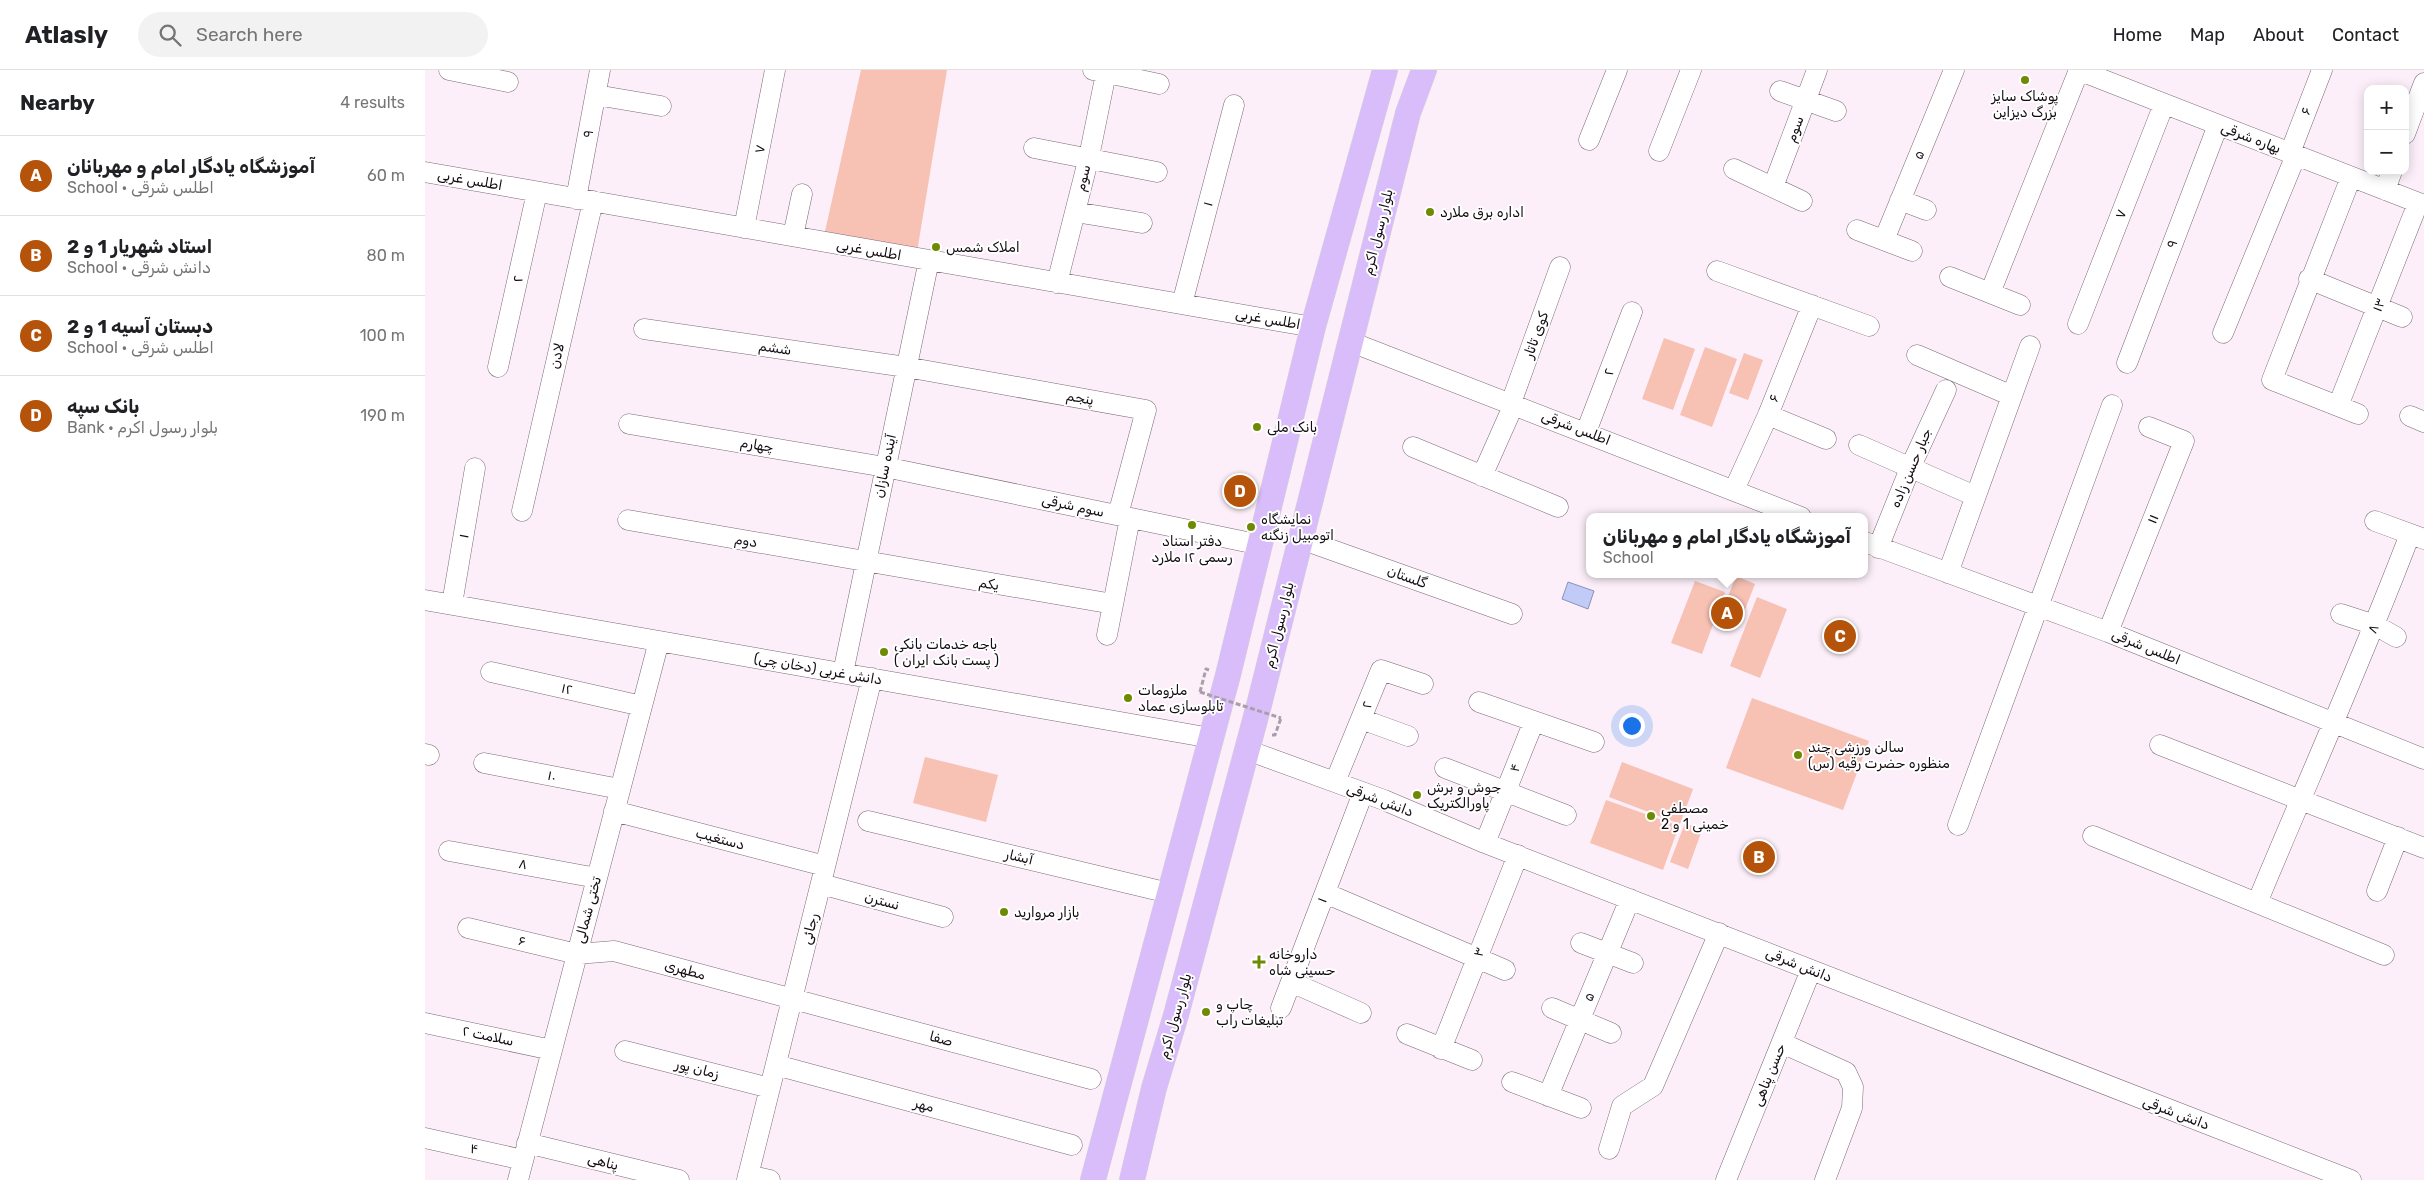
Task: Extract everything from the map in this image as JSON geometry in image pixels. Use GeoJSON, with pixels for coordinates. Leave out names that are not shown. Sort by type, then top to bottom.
{"type":"FeatureCollection","features":[{"type":"Feature","properties":{"kind":"main road"},"geometry":{"type":"LineString","coordinates":[[1093,1180],[1116,1087],[1211,738],[1261,545],[1313,327],[1385,71]]}},
{"type":"Feature","properties":{"kind":"main road","name":"بلوار رسول اکرم"},"geometry":{"type":"LineString","coordinates":[[1133,1180],[1154,1088],[1176,1015],[1247,750],[1408,113],[1420,76]]}},
{"type":"Feature","properties":{"kind":"main road"},"geometry":{"type":"LineString","coordinates":[[1143,992],[1144,1006],[1151,1021],[1159,1024],[1168,1022],[1176,1015]]}},
{"type":"Feature","properties":{"kind":"main road"},"geometry":{"type":"LineString","coordinates":[[1116,1087],[1129,1076],[1142,1075],[1154,1088]]}},
{"type":"Feature","properties":{"kind":"street"},"geometry":{"type":"LineString","coordinates":[[449,70],[508,82]]}},
{"type":"Feature","properties":{"kind":"street","name":"۹"},"geometry":{"type":"LineString","coordinates":[[584,200],[596,95],[601,70]]}},
{"type":"Feature","properties":{"kind":"street","name":"۷"},"geometry":{"type":"LineString","coordinates":[[744,228],[775,70]]}},
{"type":"Feature","properties":{"kind":"street"},"geometry":{"type":"LineString","coordinates":[[1589,140],[1617,70]]}},
{"type":"Feature","properties":{"kind":"street"},"geometry":{"type":"LineString","coordinates":[[1659,151],[1691,70]]}},
{"type":"Feature","properties":{"kind":"street","name":"سوم"},"geometry":{"type":"LineString","coordinates":[[1773,187],[1817,70]]}},
{"type":"Feature","properties":{"kind":"street","name":"۵"},"geometry":{"type":"LineString","coordinates":[[1884,240],[1954,70]]}},
{"type":"Feature","properties":{"kind":"street"},"geometry":{"type":"LineString","coordinates":[[1990,292],[2078,70]]}},
{"type":"Feature","properties":{"kind":"street","name":"بهاره شرقی"},"geometry":{"type":"LineString","coordinates":[[2078,70],[2351,176],[2388,181],[2421,204]]}},
{"type":"Feature","properties":{"kind":"street","name":"۶"},"geometry":{"type":"LineString","coordinates":[[2223,333],[2293,154],[2322,70]]}},
{"type":"Feature","properties":{"kind":"street"},"geometry":{"type":"LineString","coordinates":[[1099,71],[1159,84]]}},
{"type":"Feature","properties":{"kind":"street","name":"سوم"},"geometry":{"type":"LineString","coordinates":[[1057,283],[1089,157],[1099,71]]}},
{"type":"Feature","properties":{"kind":"street"},"geometry":{"type":"LineString","coordinates":[[2406,130],[2424,83]]}},
{"type":"Feature","properties":{"kind":"street"},"geometry":{"type":"LineString","coordinates":[[1779,91],[1836,111]]}},
{"type":"Feature","properties":{"kind":"street"},"geometry":{"type":"LineString","coordinates":[[596,95],[661,106]]}},
{"type":"Feature","properties":{"kind":"street","name":"۷"},"geometry":{"type":"LineString","coordinates":[[2078,324],[2164,104]]}},
{"type":"Feature","properties":{"kind":"street","name":"۱"},"geometry":{"type":"LineString","coordinates":[[1182,304],[1234,105]]}},
{"type":"Feature","properties":{"kind":"street","name":"۹"},"geometry":{"type":"LineString","coordinates":[[2127,363],[2217,125]]}},
{"type":"Feature","properties":{"kind":"street"},"geometry":{"type":"LineString","coordinates":[[1033,148],[1089,157],[1157,172]]}},
{"type":"Feature","properties":{"kind":"street"},"geometry":{"type":"LineString","coordinates":[[1734,169],[1802,201]]}},
{"type":"Feature","properties":{"kind":"street","name":"اطلس غربی"},"geometry":{"type":"LineString","coordinates":[[425,172],[1313,327]]}},
{"type":"Feature","properties":{"kind":"street"},"geometry":{"type":"LineString","coordinates":[[2351,176],[2309,280],[2272,380],[2358,414]]}},
{"type":"Feature","properties":{"kind":"street","name":"۲"},"geometry":{"type":"LineString","coordinates":[[498,367],[537,192]]}},
{"type":"Feature","properties":{"kind":"street"},"geometry":{"type":"LineString","coordinates":[[793,236],[802,194]]}},
{"type":"Feature","properties":{"kind":"street","name":"لادن"},"geometry":{"type":"LineString","coordinates":[[522,511],[584,200]]}},
{"type":"Feature","properties":{"kind":"street"},"geometry":{"type":"LineString","coordinates":[[1900,200],[1926,210]]}},
{"type":"Feature","properties":{"kind":"street","name":"۱۳"},"geometry":{"type":"LineString","coordinates":[[2338,406],[2421,204]]}},
{"type":"Feature","properties":{"kind":"street"},"geometry":{"type":"LineString","coordinates":[[1075,212],[1142,223]]}},
{"type":"Feature","properties":{"kind":"street"},"geometry":{"type":"LineString","coordinates":[[1857,230],[1912,251]]}},
{"type":"Feature","properties":{"kind":"street","name":"آینده سازان"},"geometry":{"type":"LineString","coordinates":[[843,673],[929,260]]}},
{"type":"Feature","properties":{"kind":"street","name":"کوی تاتار"},"geometry":{"type":"LineString","coordinates":[[1482,476],[1513,403],[1560,267]]}},
{"type":"Feature","properties":{"kind":"street"},"geometry":{"type":"LineString","coordinates":[[1717,270],[1869,326]]}},
{"type":"Feature","properties":{"kind":"street"},"geometry":{"type":"LineString","coordinates":[[1951,277],[2020,305]]}},
{"type":"Feature","properties":{"kind":"street"},"geometry":{"type":"LineString","coordinates":[[2309,280],[2402,317]]}},
{"type":"Feature","properties":{"kind":"street","name":"۶"},"geometry":{"type":"LineString","coordinates":[[1734,490],[1768,415],[1812,305]]}},
{"type":"Feature","properties":{"kind":"street","name":"۲"},"geometry":{"type":"LineString","coordinates":[[1586,432],[1632,312]]}},
{"type":"Feature","properties":{"kind":"street","name":"ششم"},"geometry":{"type":"LineString","coordinates":[[644,329],[906,368]]}},
{"type":"Feature","properties":{"kind":"street","name":"اطلس شرقی"},"geometry":{"type":"LineString","coordinates":[[1351,342],[1513,403],[1791,513]]}},
{"type":"Feature","properties":{"kind":"street"},"geometry":{"type":"LineString","coordinates":[[1948,573],[2030,346]]}},
{"type":"Feature","properties":{"kind":"street"},"geometry":{"type":"LineString","coordinates":[[1917,355],[2012,396]]}},
{"type":"Feature","properties":{"kind":"street","name":"پنجم"},"geometry":{"type":"LineString","coordinates":[[906,368],[1146,410],[1124,517]]}},
{"type":"Feature","properties":{"kind":"street","name":"جبار حسن زاده"},"geometry":{"type":"LineString","coordinates":[[1871,545],[1911,466],[1946,390]]}},
{"type":"Feature","properties":{"kind":"street"},"geometry":{"type":"LineString","coordinates":[[1958,825],[2112,405]]}},
{"type":"Feature","properties":{"kind":"street"},"geometry":{"type":"LineString","coordinates":[[1768,415],[1826,439]]}},
{"type":"Feature","properties":{"kind":"street","name":"چهارم"},"geometry":{"type":"LineString","coordinates":[[629,424],[885,467]]}},
{"type":"Feature","properties":{"kind":"street","name":"۱۱"},"geometry":{"type":"LineString","coordinates":[[2108,632],[2184,441],[2149,427]]}},
{"type":"Feature","properties":{"kind":"street"},"geometry":{"type":"LineString","coordinates":[[1859,445],[1911,466],[1975,496]]}},
{"type":"Feature","properties":{"kind":"street"},"geometry":{"type":"LineString","coordinates":[[1413,447],[1558,507]]}},
{"type":"Feature","properties":{"kind":"street","name":"سوم شرقی"},"geometry":{"type":"LineString","coordinates":[[885,467],[1261,545]]}},
{"type":"Feature","properties":{"kind":"street","name":"۱"},"geometry":{"type":"LineString","coordinates":[[452,604],[475,468]]}},
{"type":"Feature","properties":{"kind":"street"},"geometry":{"type":"LineString","coordinates":[[1107,635],[1113,604],[1124,517]]}},
{"type":"Feature","properties":{"kind":"street","name":"دوم"},"geometry":{"type":"LineString","coordinates":[[628,520],[865,562]]}},
{"type":"Feature","properties":{"kind":"street"},"geometry":{"type":"LineString","coordinates":[[2375,521],[2417,537]]}},
{"type":"Feature","properties":{"kind":"street","name":"۸"},"geometry":{"type":"LineString","coordinates":[[2257,903],[2332,722],[2417,537]]}},
{"type":"Feature","properties":{"kind":"street","name":"گلستان"},"geometry":{"type":"LineString","coordinates":[[1301,539],[1512,614]]}},
{"type":"Feature","properties":{"kind":"street","name":"اطلس شرقی"},"geometry":{"type":"LineString","coordinates":[[1871,545],[2108,632],[2424,759]]}},
{"type":"Feature","properties":{"kind":"street","name":"یکم"},"geometry":{"type":"LineString","coordinates":[[865,562],[1113,604]]}},
{"type":"Feature","properties":{"kind":"street","name":"دانش غربی (دخان چی)"},"geometry":{"type":"LineString","coordinates":[[425,600],[1211,738]]}},
{"type":"Feature","properties":{"kind":"street"},"geometry":{"type":"LineString","coordinates":[[2341,614],[2375,625],[2395,637]]}},
{"type":"Feature","properties":{"kind":"street","name":"تختی شمالی"},"geometry":{"type":"LineString","coordinates":[[518,1180],[659,641]]}},
{"type":"Feature","properties":{"kind":"street","name":"۲"},"geometry":{"type":"LineString","coordinates":[[1335,782],[1381,670],[1423,684]]}},
{"type":"Feature","properties":{"kind":"street","name":"۱۲"},"geometry":{"type":"LineString","coordinates":[[491,672],[642,706]]}},
{"type":"Feature","properties":{"kind":"street","name":"رجائی"},"geometry":{"type":"LineString","coordinates":[[748,1177],[872,678]]}},
{"type":"Feature","properties":{"kind":"street"},"geometry":{"type":"LineString","coordinates":[[1479,702],[1594,742]]}},
{"type":"Feature","properties":{"kind":"street"},"geometry":{"type":"LineString","coordinates":[[1361,719],[1409,736]]}},
{"type":"Feature","properties":{"kind":"street","name":"۴"},"geometry":{"type":"LineString","coordinates":[[1485,842],[1534,721]]}},
{"type":"Feature","properties":{"kind":"street"},"geometry":{"type":"LineString","coordinates":[[2161,745],[2301,798],[2424,848]]}},
{"type":"Feature","properties":{"kind":"street","name":"دانش شرقی"},"geometry":{"type":"LineString","coordinates":[[1247,750],[1335,782],[2351,1180]]}},
{"type":"Feature","properties":{"kind":"street","name":"۱۰"},"geometry":{"type":"LineString","coordinates":[[485,763],[620,789]]}},
{"type":"Feature","properties":{"kind":"street"},"geometry":{"type":"LineString","coordinates":[[1445,768],[1566,815]]}},
{"type":"Feature","properties":{"kind":"street","name":"۱"},"geometry":{"type":"LineString","coordinates":[[1281,1008],[1363,793]]}},
{"type":"Feature","properties":{"kind":"street","name":"دستغیب"},"geometry":{"type":"LineString","coordinates":[[614,811],[823,875]]}},
{"type":"Feature","properties":{"kind":"street","name":"آبشار"},"geometry":{"type":"LineString","coordinates":[[868,821],[1169,892]]}},
{"type":"Feature","properties":{"kind":"street"},"geometry":{"type":"LineString","coordinates":[[2093,836],[2384,955]]}},
{"type":"Feature","properties":{"kind":"street"},"geometry":{"type":"LineString","coordinates":[[2377,891],[2399,837]]}},
{"type":"Feature","properties":{"kind":"street","name":"۸"},"geometry":{"type":"LineString","coordinates":[[449,851],[597,878]]}},
{"type":"Feature","properties":{"kind":"street","name":"۳"},"geometry":{"type":"LineString","coordinates":[[1441,1049],[1518,855]]}},
{"type":"Feature","properties":{"kind":"street","name":"نسترن"},"geometry":{"type":"LineString","coordinates":[[823,875],[943,917]]}},
{"type":"Feature","properties":{"kind":"street"},"geometry":{"type":"LineString","coordinates":[[1325,892],[1505,970]]}},
{"type":"Feature","properties":{"kind":"street","name":"۵"},"geometry":{"type":"LineString","coordinates":[[1548,1096],[1630,899]]}},
{"type":"Feature","properties":{"kind":"street","name":"۶"},"geometry":{"type":"LineString","coordinates":[[468,928],[577,954]]}},
{"type":"Feature","properties":{"kind":"street"},"geometry":{"type":"LineString","coordinates":[[1609,1149],[1622,1106],[1653,1086],[1719,933]]}},
{"type":"Feature","properties":{"kind":"street"},"geometry":{"type":"LineString","coordinates":[[1581,943],[1633,963]]}},
{"type":"Feature","properties":{"kind":"street","name":"مطهری"},"geometry":{"type":"LineString","coordinates":[[577,954],[614,951],[792,999]]}},
{"type":"Feature","properties":{"kind":"street","name":"حسن پناهی"},"geometry":{"type":"LineString","coordinates":[[1726,1180],[1811,970]]}},
{"type":"Feature","properties":{"kind":"street"},"geometry":{"type":"LineString","coordinates":[[1291,982],[1361,1013]]}},
{"type":"Feature","properties":{"kind":"street","name":"صفا"},"geometry":{"type":"LineString","coordinates":[[792,999],[1091,1078]]}},
{"type":"Feature","properties":{"kind":"street"},"geometry":{"type":"LineString","coordinates":[[1553,1008],[1611,1033]]}},
{"type":"Feature","properties":{"kind":"street","name":"سلامت ۲"},"geometry":{"type":"LineString","coordinates":[[425,1023],[551,1050]]}},
{"type":"Feature","properties":{"kind":"street"},"geometry":{"type":"LineString","coordinates":[[1407,1034],[1472,1060]]}},
{"type":"Feature","properties":{"kind":"street"},"geometry":{"type":"LineString","coordinates":[[1782,1043],[1846,1072],[1853,1087],[1851,1108],[1825,1180]]}},
{"type":"Feature","properties":{"kind":"street","name":"زمان پور"},"geometry":{"type":"LineString","coordinates":[[625,1051],[770,1088]]}},
{"type":"Feature","properties":{"kind":"street","name":"مهر"},"geometry":{"type":"LineString","coordinates":[[776,1065],[1072,1145]]}},
{"type":"Feature","properties":{"kind":"street"},"geometry":{"type":"LineString","coordinates":[[1512,1082],[1581,1108]]}},
{"type":"Feature","properties":{"kind":"street","name":"۴"},"geometry":{"type":"LineString","coordinates":[[425,1138],[525,1152]]}},
{"type":"Feature","properties":{"kind":"street","name":"پناهی"},"geometry":{"type":"LineString","coordinates":[[525,1152],[679,1180]]}},
{"type":"Feature","properties":{"kind":"street"},"geometry":{"type":"LineString","coordinates":[[748,1177],[770,1180]]}},
{"type":"Feature","properties":{"kind":"path"},"geometry":{"type":"LineString","coordinates":[[1206,669],[1200,692],[1281,718],[1275,735]]}},
{"type":"Feature","properties":{"kind":"shaded area"},"geometry":{"type":"Polygon","coordinates":[[[861,70],[947,70],[917,252],[824,236],[861,70]]]}},
{"type":"Feature","properties":{"kind":"shaded area"},"geometry":{"type":"Polygon","coordinates":[[[1664,338],[1695,349],[1673,410],[1642,399],[1664,338]]]}},
{"type":"Feature","properties":{"kind":"shaded area"},"geometry":{"type":"Polygon","coordinates":[[[1705,347],[1737,359],[1712,427],[1680,415],[1705,347]]]}},
{"type":"Feature","properties":{"kind":"shaded area"},"geometry":{"type":"Polygon","coordinates":[[[1744,353],[1763,360],[1748,400],[1729,393],[1744,353]]]}},
{"type":"Feature","properties":{"kind":"shaded area"},"geometry":{"type":"Polygon","coordinates":[[[1735,578],[1741,578],[1755,584],[1739,625],[1720,617],[1735,578]]]}},
{"type":"Feature","properties":{"kind":"shaded area"},"geometry":{"type":"Polygon","coordinates":[[[1695,581],[1725,592],[1702,654],[1671,643],[1695,581]]]}},
{"type":"Feature","properties":{"kind":"shaded area"},"geometry":{"type":"Polygon","coordinates":[[[1757,597],[1787,609],[1760,678],[1730,666],[1757,597]]]}},
{"type":"Feature","properties":{"kind":"shaded area","name":"سالن ورزشی چند منظوره حضرت رقیه (س)"},"geometry":{"type":"Polygon","coordinates":[[[1752,698],[1869,741],[1843,810],[1726,768],[1752,698]]]}},
{"type":"Feature","properties":{"kind":"shaded area"},"geometry":{"type":"Polygon","coordinates":[[[925,757],[998,775],[986,822],[913,803],[925,757]]]}},
{"type":"Feature","properties":{"kind":"shaded area"},"geometry":{"type":"Polygon","coordinates":[[[1622,762],[1693,789],[1680,824],[1609,797],[1622,762]]]}},
{"type":"Feature","properties":{"kind":"shaded area"},"geometry":{"type":"Polygon","coordinates":[[[1606,800],[1679,826],[1663,870],[1590,843],[1606,800]]]}},
{"type":"Feature","properties":{"kind":"shaded area"},"geometry":{"type":"Polygon","coordinates":[[[1685,823],[1702,830],[1688,869],[1670,862],[1685,823]]]}},
{"type":"Feature","properties":{"kind":"water"},"geometry":{"type":"Polygon","coordinates":[[[1568,582],[1594,591],[1588,609],[1562,599],[1568,582]]]}},
{"type":"Feature","properties":{"kind":"place","name":"پوشاک سایز بزرگ دیزاین"},"geometry":{"type":"Point","coordinates":[2025,80]}},
{"type":"Feature","properties":{"kind":"place","name":"اداره برق ملارد"},"geometry":{"type":"Point","coordinates":[1430,212]}},
{"type":"Feature","properties":{"kind":"place","name":"املاک شمس"},"geometry":{"type":"Point","coordinates":[936,247]}},
{"type":"Feature","properties":{"kind":"place","name":"بانک ملی"},"geometry":{"type":"Point","coordinates":[1257,427]}},
{"type":"Feature","properties":{"kind":"place","name":"بانک سپه"},"geometry":{"type":"Point","coordinates":[1240,491]}},
{"type":"Feature","properties":{"kind":"place","name":"دفتر اسناد رسمی ۱۲ ملارد"},"geometry":{"type":"Point","coordinates":[1192,525]}},
{"type":"Feature","properties":{"kind":"place","name":"نمایشگاه اتومبیل زنگنه"},"geometry":{"type":"Point","coordinates":[1251,527]}},
{"type":"Feature","properties":{"kind":"place","name":"آموزشگاه یادگار امام و مهربانان"},"geometry":{"type":"Point","coordinates":[1727,613]}},
{"type":"Feature","properties":{"kind":"place","name":"دبستان آسیه 1 و 2"},"geometry":{"type":"Point","coordinates":[1840,636]}},
{"type":"Feature","properties":{"kind":"place","name":"باجه خدمات بانکی ( پست بانک ایران )"},"geometry":{"type":"Point","coordinates":[884,652]}},
{"type":"Feature","properties":{"kind":"place","name":"ملزومات تابلوسازی عماد"},"geometry":{"type":"Point","coordinates":[1128,698]}},
{"type":"Feature","properties":{"kind":"place","name":"سالن ورزشی چند منظوره حضرت رقیه (س)"},"geometry":{"type":"Point","coordinates":[1798,755]}},
{"type":"Feature","properties":{"kind":"place","name":"جوش و برش پاورالکتریک"},"geometry":{"type":"Point","coordinates":[1417,795]}},
{"type":"Feature","properties":{"kind":"place","name":"مصطفی خمینی 1 و 2"},"geometry":{"type":"Point","coordinates":[1651,816]}},
{"type":"Feature","properties":{"kind":"place","name":"استاد شهریار 1 و 2"},"geometry":{"type":"Point","coordinates":[1759,857]}},
{"type":"Feature","properties":{"kind":"place","name":"بازار مروارید"},"geometry":{"type":"Point","coordinates":[1004,912]}},
{"type":"Feature","properties":{"kind":"place","name":"داروخانه حسینی شاه"},"geometry":{"type":"Point","coordinates":[1259,962]}},
{"type":"Feature","properties":{"kind":"place","name":"چاپ و تبلیغات راب"},"geometry":{"type":"Point","coordinates":[1206,1012]}}]}
